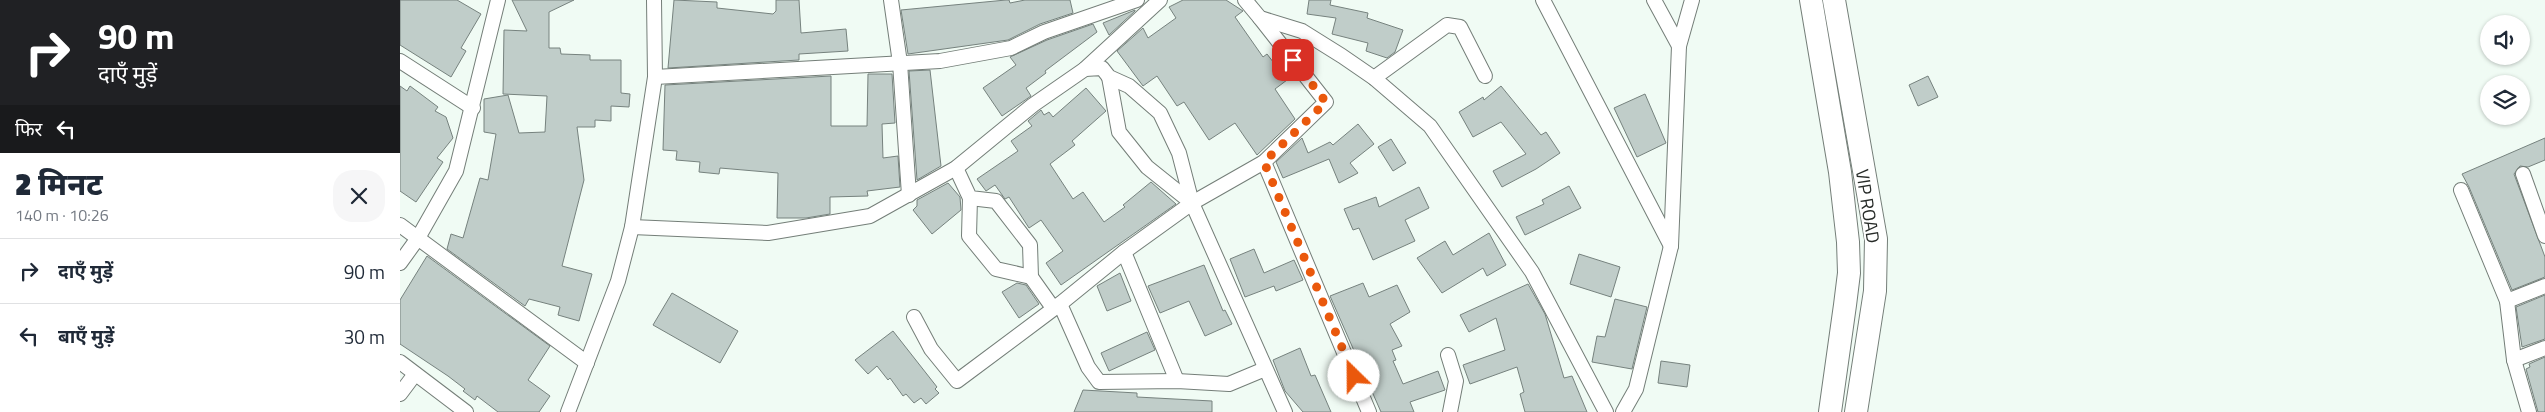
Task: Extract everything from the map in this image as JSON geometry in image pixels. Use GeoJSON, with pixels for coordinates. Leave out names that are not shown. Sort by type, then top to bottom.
{"type":"FeatureCollection","features":[{"type":"Feature","properties":{"kind":"main road","name":"VIP ROAD"},"geometry":{"type":"LineString","coordinates":[[1811,0],[1840,172],[1848,242],[1846,297],[1830,412]]}},
{"type":"Feature","properties":{"kind":"main road","name":"VIP ROAD"},"geometry":{"type":"LineString","coordinates":[[1834,0],[1876,239],[1875,291],[1856,412]]}},
{"type":"Feature","properties":{"kind":"street"},"geometry":{"type":"LineString","coordinates":[[400,263],[418,238],[456,171],[498,0]]}},
{"type":"Feature","properties":{"kind":"street"},"geometry":{"type":"LineString","coordinates":[[568,412],[618,281],[632,227],[655,77],[654,0]]}},
{"type":"Feature","properties":{"kind":"street"},"geometry":{"type":"LineString","coordinates":[[890,0],[900,63],[909,195]]}},
{"type":"Feature","properties":{"kind":"street"},"geometry":{"type":"LineString","coordinates":[[655,77],[940,61],[1011,48],[1044,32],[1137,0]]}},
{"type":"Feature","properties":{"kind":"street"},"geometry":{"type":"LineString","coordinates":[[632,227],[768,233],[870,216],[956,168],[1033,105],[1085,69],[1160,0]]}},
{"type":"Feature","properties":{"kind":"street"},"geometry":{"type":"LineString","coordinates":[[914,318],[931,349],[957,381],[1057,306],[1124,252],[1192,203],[1264,162],[1326,102],[1245,0]]}},
{"type":"Feature","properties":{"kind":"street"},"geometry":{"type":"LineString","coordinates":[[1543,0],[1672,246]]}},
{"type":"Feature","properties":{"kind":"street"},"geometry":{"type":"LineString","coordinates":[[1654,0],[1679,46]]}},
{"type":"Feature","properties":{"kind":"street"},"geometry":{"type":"LineString","coordinates":[[1623,412],[1636,389],[1672,246],[1679,46],[1692,0]]}},
{"type":"Feature","properties":{"kind":"street"},"geometry":{"type":"LineString","coordinates":[[1260,18],[1302,31],[1374,78],[1430,126],[1532,272],[1606,412]]}},
{"type":"Feature","properties":{"kind":"street"},"geometry":{"type":"LineString","coordinates":[[1374,78],[1447,25],[1460,28],[1484,76]]}},
{"type":"Feature","properties":{"kind":"street"},"geometry":{"type":"LineString","coordinates":[[400,61],[473,108]]}},
{"type":"Feature","properties":{"kind":"street"},"geometry":{"type":"LineString","coordinates":[[1085,69],[1102,68],[1109,77],[1119,132],[1147,168],[1192,203]]}},
{"type":"Feature","properties":{"kind":"street"},"geometry":{"type":"LineString","coordinates":[[1109,77],[1130,86],[1160,113],[1179,153],[1192,203],[1285,412]]}},
{"type":"Feature","properties":{"kind":"street"},"geometry":{"type":"LineString","coordinates":[[1264,162],[1368,412]]}},
{"type":"Feature","properties":{"kind":"street"},"geometry":{"type":"LineString","coordinates":[[956,168],[970,198],[969,236],[996,270],[1031,277],[1057,306],[1088,367],[1099,382],[1176,381],[1228,384],[1265,369]]}},
{"type":"Feature","properties":{"kind":"street"},"geometry":{"type":"LineString","coordinates":[[2523,174],[2545,236]]}},
{"type":"Feature","properties":{"kind":"street"},"geometry":{"type":"LineString","coordinates":[[2461,190],[2507,301],[2514,360],[2529,412]]}},
{"type":"Feature","properties":{"kind":"street"},"geometry":{"type":"LineString","coordinates":[[970,198],[996,201],[1030,245],[1031,277]]}},
{"type":"Feature","properties":{"kind":"street"},"geometry":{"type":"LineString","coordinates":[[400,225],[587,363]]}},
{"type":"Feature","properties":{"kind":"street"},"geometry":{"type":"LineString","coordinates":[[1124,252],[1176,381]]}},
{"type":"Feature","properties":{"kind":"street"},"geometry":{"type":"LineString","coordinates":[[2507,301],[2545,286]]}},
{"type":"Feature","properties":{"kind":"street"},"geometry":{"type":"LineString","coordinates":[[2514,360],[2545,348]]}},
{"type":"Feature","properties":{"kind":"street"},"geometry":{"type":"LineString","coordinates":[[1448,355],[1456,381],[1450,412]]}},
{"type":"Feature","properties":{"kind":"street"},"geometry":{"type":"LineString","coordinates":[[400,362],[466,412]]}},
{"type":"Feature","properties":{"kind":"street"},"geometry":{"type":"LineString","coordinates":[[400,394],[415,374]]}},
{"type":"Feature","properties":{"kind":"building"},"geometry":{"type":"Polygon","coordinates":[[[400,0],[457,0],[481,14],[461,48],[466,51],[451,77],[400,45],[400,0]]]}},
{"type":"Feature","properties":{"kind":"building"},"geometry":{"type":"Polygon","coordinates":[[[512,0],[574,0],[549,12],[549,48],[560,48],[561,54],[590,55],[590,60],[621,60],[621,93],[630,94],[629,107],[611,106],[611,121],[595,120],[595,127],[577,127],[584,180],[562,266],[592,274],[579,321],[558,315],[560,307],[529,299],[525,306],[447,249],[451,234],[463,238],[480,178],[488,180],[496,134],[484,132],[484,99],[508,95],[519,133],[545,132],[547,96],[503,94],[504,30],[527,31],[512,0]]]}},
{"type":"Feature","properties":{"kind":"building"},"geometry":{"type":"Polygon","coordinates":[[[674,0],[717,2],[717,8],[773,14],[776,11],[776,0],[799,0],[801,33],[846,29],[848,51],[799,54],[799,60],[668,68],[674,0]]]}},
{"type":"Feature","properties":{"kind":"building"},"geometry":{"type":"Polygon","coordinates":[[[1009,0],[1010,3],[1025,0],[1070,0],[1073,13],[1040,24],[1008,40],[908,54],[901,10],[1009,0]]]}},
{"type":"Feature","properties":{"kind":"building"},"geometry":{"type":"Polygon","coordinates":[[[1183,0],[1226,0],[1243,11],[1235,17],[1263,57],[1267,54],[1287,80],[1275,89],[1295,119],[1257,155],[1235,123],[1209,140],[1184,102],[1177,106],[1157,76],[1143,86],[1117,51],[1143,28],[1148,38],[1176,18],[1169,7],[1183,0]]]}},
{"type":"Feature","properties":{"kind":"building"},"geometry":{"type":"Polygon","coordinates":[[[1309,0],[1331,0],[1330,5],[1368,13],[1367,18],[1403,30],[1395,52],[1387,58],[1366,51],[1368,43],[1332,34],[1336,18],[1307,14],[1309,0]]]}},
{"type":"Feature","properties":{"kind":"building"},"geometry":{"type":"Polygon","coordinates":[[[1135,11],[1109,35],[1103,23],[1135,11]]]}},
{"type":"Feature","properties":{"kind":"building"},"geometry":{"type":"Polygon","coordinates":[[[1093,24],[1097,32],[1045,71],[1046,73],[1026,88],[1031,96],[1002,116],[983,88],[1016,65],[1010,57],[1047,40],[1093,24]]]}},
{"type":"Feature","properties":{"kind":"building"},"geometry":{"type":"Polygon","coordinates":[[[930,70],[941,166],[917,180],[909,71],[930,70]]]}},
{"type":"Feature","properties":{"kind":"building"},"geometry":{"type":"Polygon","coordinates":[[[868,74],[892,74],[895,123],[882,124],[883,158],[898,156],[900,187],[867,191],[868,196],[830,197],[830,214],[806,218],[777,218],[778,173],[720,168],[719,174],[699,172],[700,162],[676,160],[677,151],[663,150],[665,85],[831,76],[831,126],[867,126],[868,74]]]}},
{"type":"Feature","properties":{"kind":"building"},"geometry":{"type":"Polygon","coordinates":[[[1928,76],[1938,97],[1918,106],[1909,85],[1928,76]]]}},
{"type":"Feature","properties":{"kind":"building"},"geometry":{"type":"Polygon","coordinates":[[[400,86],[407,91],[410,86],[438,107],[435,111],[446,117],[453,138],[437,158],[443,162],[416,202],[400,191],[400,86]]]}},
{"type":"Feature","properties":{"kind":"building"},"geometry":{"type":"Polygon","coordinates":[[[1501,86],[1541,135],[1546,132],[1560,153],[1536,169],[1502,187],[1493,171],[1526,154],[1501,122],[1473,137],[1459,112],[1483,97],[1484,100],[1501,86]]]}},
{"type":"Feature","properties":{"kind":"building"},"geometry":{"type":"Polygon","coordinates":[[[1086,88],[1106,111],[1072,141],[1075,145],[1050,164],[1073,199],[1083,192],[1104,222],[1125,207],[1123,205],[1151,182],[1176,204],[1061,285],[1046,263],[1063,251],[1041,220],[1029,228],[1009,197],[1005,199],[995,185],[986,191],[977,179],[1018,151],[1011,141],[1032,126],[1028,121],[1041,110],[1044,115],[1049,112],[1053,117],[1086,88]]]}},
{"type":"Feature","properties":{"kind":"building"},"geometry":{"type":"Polygon","coordinates":[[[1645,94],[1666,143],[1637,157],[1614,108],[1645,94]]]}},
{"type":"Feature","properties":{"kind":"building"},"geometry":{"type":"Polygon","coordinates":[[[1358,124],[1374,144],[1350,163],[1358,173],[1339,183],[1329,159],[1283,178],[1276,162],[1302,138],[1308,153],[1330,142],[1333,145],[1358,124]]]}},
{"type":"Feature","properties":{"kind":"building"},"geometry":{"type":"Polygon","coordinates":[[[2545,138],[2545,160],[2528,167],[2520,166],[2514,174],[2545,257],[2545,277],[2512,290],[2462,174],[2545,138]]]}},
{"type":"Feature","properties":{"kind":"building"},"geometry":{"type":"Polygon","coordinates":[[[1391,139],[1406,163],[1393,171],[1378,147],[1391,139]]]}},
{"type":"Feature","properties":{"kind":"building"},"geometry":{"type":"Polygon","coordinates":[[[948,183],[960,197],[961,210],[932,234],[913,210],[917,206],[917,200],[948,183]]]}},
{"type":"Feature","properties":{"kind":"building"},"geometry":{"type":"Polygon","coordinates":[[[1569,186],[1581,208],[1525,235],[1516,217],[1544,204],[1542,200],[1569,186]]]}},
{"type":"Feature","properties":{"kind":"building"},"geometry":{"type":"Polygon","coordinates":[[[1419,187],[1429,208],[1405,220],[1415,241],[1373,260],[1359,228],[1353,230],[1344,209],[1376,197],[1379,207],[1419,187]]]}},
{"type":"Feature","properties":{"kind":"building"},"geometry":{"type":"Polygon","coordinates":[[[1489,233],[1506,265],[1487,276],[1483,268],[1442,293],[1417,258],[1445,241],[1453,255],[1489,233]]]}},
{"type":"Feature","properties":{"kind":"building"},"geometry":{"type":"Polygon","coordinates":[[[1254,249],[1264,273],[1294,260],[1303,280],[1276,291],[1274,286],[1245,297],[1230,259],[1254,249]]]}},
{"type":"Feature","properties":{"kind":"building"},"geometry":{"type":"Polygon","coordinates":[[[1579,254],[1620,267],[1611,297],[1570,284],[1579,254]]]}},
{"type":"Feature","properties":{"kind":"building"},"geometry":{"type":"Polygon","coordinates":[[[427,256],[550,346],[528,380],[550,396],[539,412],[498,412],[477,396],[475,400],[463,391],[465,389],[448,376],[400,344],[400,300],[427,256]]]}},
{"type":"Feature","properties":{"kind":"building"},"geometry":{"type":"Polygon","coordinates":[[[1204,265],[1223,311],[1225,310],[1232,324],[1205,336],[1189,301],[1160,313],[1148,286],[1204,265]]]}},
{"type":"Feature","properties":{"kind":"building"},"geometry":{"type":"Polygon","coordinates":[[[1120,273],[1131,301],[1107,311],[1097,286],[1120,273]]]}},
{"type":"Feature","properties":{"kind":"building"},"geometry":{"type":"Polygon","coordinates":[[[1017,283],[1026,285],[1039,304],[1019,318],[1002,292],[1017,283]]]}},
{"type":"Feature","properties":{"kind":"building"},"geometry":{"type":"Polygon","coordinates":[[[1363,283],[1369,297],[1397,285],[1410,312],[1390,324],[1402,346],[1392,350],[1396,360],[1393,361],[1403,384],[1438,371],[1445,390],[1410,402],[1414,412],[1381,412],[1330,296],[1363,283]]]}},
{"type":"Feature","properties":{"kind":"building"},"geometry":{"type":"Polygon","coordinates":[[[1528,284],[1545,314],[1564,378],[1572,376],[1587,412],[1525,412],[1520,394],[1524,392],[1517,367],[1470,384],[1463,365],[1505,350],[1496,318],[1469,332],[1460,315],[1528,284]]]}},
{"type":"Feature","properties":{"kind":"building"},"geometry":{"type":"Polygon","coordinates":[[[672,293],[738,331],[720,363],[653,325],[672,293]]]}},
{"type":"Feature","properties":{"kind":"building"},"geometry":{"type":"Polygon","coordinates":[[[2545,295],[2545,339],[2522,347],[2516,307],[2545,295]]]}},
{"type":"Feature","properties":{"kind":"building"},"geometry":{"type":"Polygon","coordinates":[[[1615,299],[1647,307],[1632,369],[1592,362],[1597,336],[1605,337],[1615,299]]]}},
{"type":"Feature","properties":{"kind":"building"},"geometry":{"type":"Polygon","coordinates":[[[893,331],[937,387],[935,389],[939,393],[926,404],[921,398],[914,403],[906,394],[903,396],[890,378],[888,380],[877,366],[868,374],[855,360],[893,331]]]}},
{"type":"Feature","properties":{"kind":"building"},"geometry":{"type":"Polygon","coordinates":[[[1147,332],[1155,350],[1109,371],[1101,353],[1147,332]]]}},
{"type":"Feature","properties":{"kind":"building"},"geometry":{"type":"Polygon","coordinates":[[[1300,348],[1311,376],[1315,375],[1331,412],[1303,412],[1285,391],[1273,360],[1300,348]]]}},
{"type":"Feature","properties":{"kind":"building"},"geometry":{"type":"Polygon","coordinates":[[[2545,357],[2545,412],[2538,412],[2526,369],[2530,367],[2529,364],[2545,357]]]}},
{"type":"Feature","properties":{"kind":"building"},"geometry":{"type":"Polygon","coordinates":[[[1661,361],[1690,365],[1687,387],[1658,383],[1661,361]]]}},
{"type":"Feature","properties":{"kind":"building"},"geometry":{"type":"Polygon","coordinates":[[[1083,390],[1137,393],[1137,397],[1212,401],[1212,412],[1074,412],[1083,390]]]}},
{"type":"Feature","properties":{"kind":"route"},"geometry":{"type":"LineString","coordinates":[[1293,60],[1326,102],[1264,162],[1354,376]]}}]}
